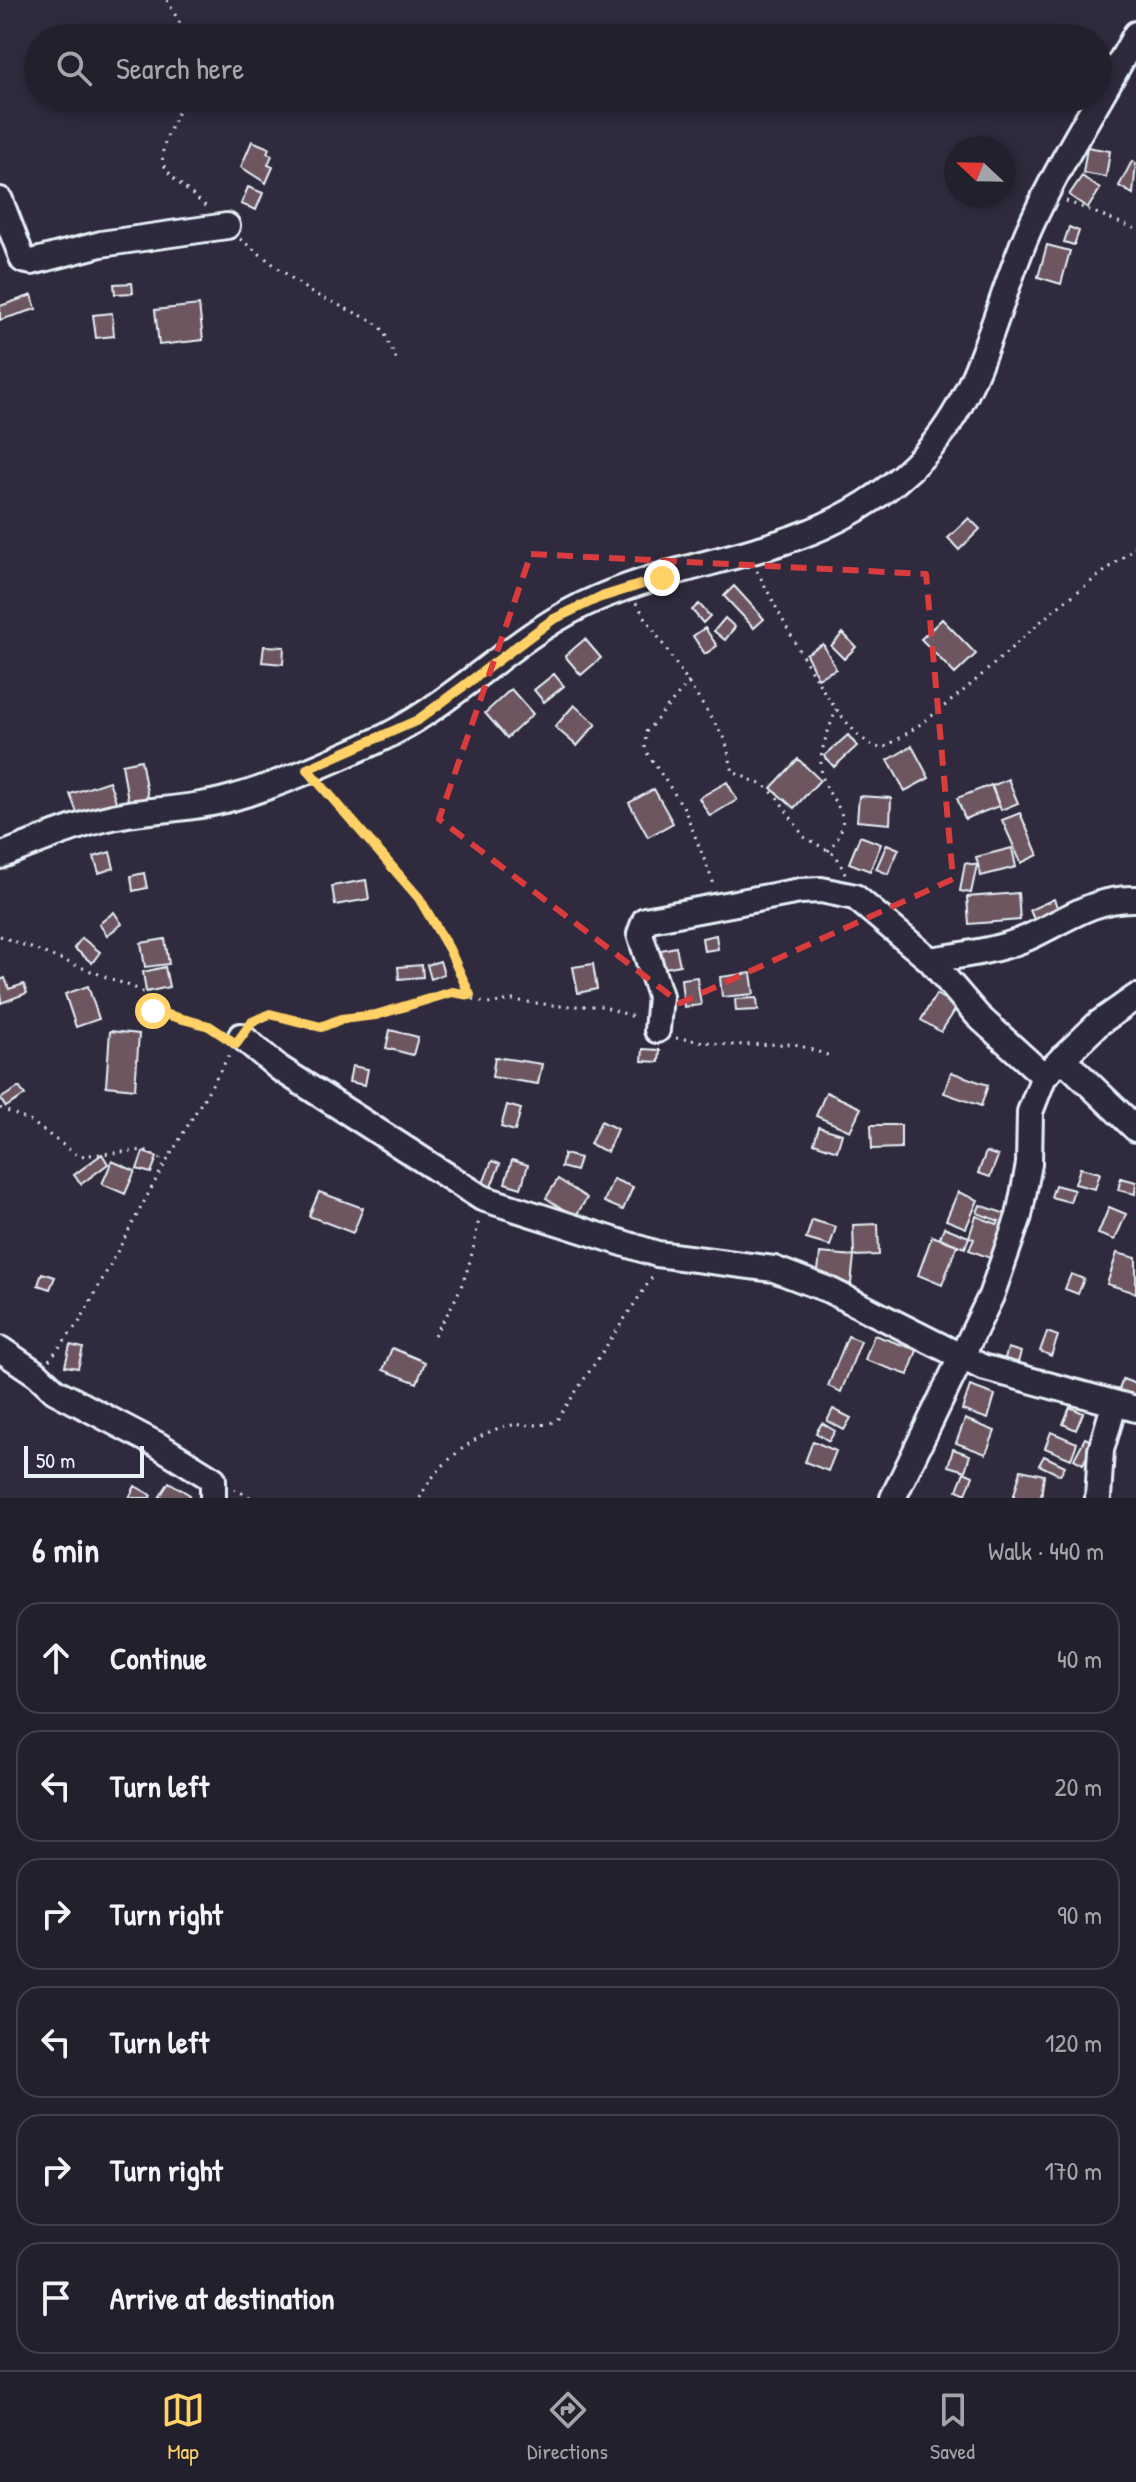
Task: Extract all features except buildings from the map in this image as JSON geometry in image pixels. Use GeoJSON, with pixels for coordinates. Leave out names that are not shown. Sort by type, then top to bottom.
{"type":"FeatureCollection","features":[{"type":"Feature","properties":{"kind":"street"},"geometry":{"type":"LineString","coordinates":[[1112,77],[1136,34]]}},
{"type":"Feature","properties":{"kind":"street"},"geometry":{"type":"LineString","coordinates":[[0,856],[73,828],[126,815],[230,799],[307,769],[418,720],[552,620],[626,588],[748,554],[837,522],[886,490],[926,454],[961,404],[1031,224],[1092,112]]}},
{"type":"Feature","properties":{"kind":"street"},"geometry":{"type":"LineString","coordinates":[[0,200],[17,250],[23,260],[32,262],[101,244],[227,226]]}},
{"type":"Feature","properties":{"kind":"street"},"geometry":{"type":"LineString","coordinates":[[657,1030],[660,996],[640,934],[641,924],[651,918],[800,891],[821,890],[855,897],[930,960],[978,1016],[1044,1076]]}},
{"type":"Feature","properties":{"kind":"street"},"geometry":{"type":"LineString","coordinates":[[930,960],[978,952],[1025,938],[1107,901],[1136,899]]}},
{"type":"Feature","properties":{"kind":"street"},"geometry":{"type":"LineString","coordinates":[[893,1498],[991,1296],[1019,1216],[1029,1164],[1030,1112],[1044,1076],[1136,997]]}},
{"type":"Feature","properties":{"kind":"street"},"geometry":{"type":"LineString","coordinates":[[239,1040],[482,1198],[572,1224],[643,1250],[774,1269],[829,1290],[962,1358],[1030,1383],[1125,1407],[1101,1450],[1098,1498]]}},
{"type":"Feature","properties":{"kind":"street"},"geometry":{"type":"LineString","coordinates":[[1062,1058],[1136,1129]]}},
{"type":"Feature","properties":{"kind":"street"},"geometry":{"type":"LineString","coordinates":[[0,1349],[37,1374],[55,1391],[158,1445],[213,1479],[213,1498]]}},
{"type":"Feature","properties":{"kind":"path"},"geometry":{"type":"LineString","coordinates":[[167,0],[180,24]]}},
{"type":"Feature","properties":{"kind":"path"},"geometry":{"type":"LineString","coordinates":[[178,112],[161,156],[165,172],[244,243],[310,292],[332,305],[373,321],[383,330],[396,359]]}},
{"type":"Feature","properties":{"kind":"path"},"geometry":{"type":"LineString","coordinates":[[1048,191],[1091,214],[1136,229]]}},
{"type":"Feature","properties":{"kind":"path"},"geometry":{"type":"LineString","coordinates":[[748,554],[852,732],[867,744],[883,748],[916,729],[984,676],[1038,624],[1136,546]]}},
{"type":"Feature","properties":{"kind":"path"},"geometry":{"type":"LineString","coordinates":[[626,588],[725,739],[733,772],[765,786],[777,797],[804,837],[828,851],[841,864],[855,897]]}},
{"type":"Feature","properties":{"kind":"path"},"geometry":{"type":"LineString","coordinates":[[689,682],[646,732],[643,741],[645,750],[684,808],[722,905]]}},
{"type":"Feature","properties":{"kind":"path"},"geometry":{"type":"LineString","coordinates":[[828,851],[844,828],[844,816],[823,778],[821,764],[836,709]]}},
{"type":"Feature","properties":{"kind":"path"},"geometry":{"type":"LineString","coordinates":[[307,769],[419,898],[449,949],[470,995]]}},
{"type":"Feature","properties":{"kind":"path"},"geometry":{"type":"LineString","coordinates":[[0,936],[135,988],[144,993],[157,1014],[192,1019],[239,1040]]}},
{"type":"Feature","properties":{"kind":"path"},"geometry":{"type":"LineString","coordinates":[[37,1374],[80,1321],[166,1162],[239,1040],[257,1018],[270,1014],[321,1027],[341,1019],[376,1015],[452,992],[470,995],[488,1004],[512,1000],[559,1006],[602,1006],[624,1011],[683,1041],[728,1045],[795,1044],[833,1057]]}},
{"type":"Feature","properties":{"kind":"path"},"geometry":{"type":"LineString","coordinates":[[0,1108],[32,1122],[78,1156],[145,1150],[166,1162]]}},
{"type":"Feature","properties":{"kind":"path"},"geometry":{"type":"LineString","coordinates":[[434,1335],[456,1303],[472,1266],[482,1198]]}},
{"type":"Feature","properties":{"kind":"path"},"geometry":{"type":"LineString","coordinates":[[420,1498],[435,1471],[487,1433],[506,1426],[542,1425],[557,1420],[660,1266],[671,1256]]}},
{"type":"Feature","properties":{"kind":"highlighted area"},"geometry":{"type":"Polygon","coordinates":[[[531,554],[926,574],[953,879],[680,1003],[439,819],[531,554]]]}},
{"type":"Feature","properties":{"kind":"route"},"geometry":{"type":"LineString","coordinates":[[153,1011],[162,1016],[192,1019],[236,1044],[252,1022],[270,1014],[278,1014],[312,1028],[341,1019],[376,1015],[452,992],[470,995],[449,949],[419,898],[307,769],[372,743],[418,720],[552,620],[598,598],[662,578]]}}]}
